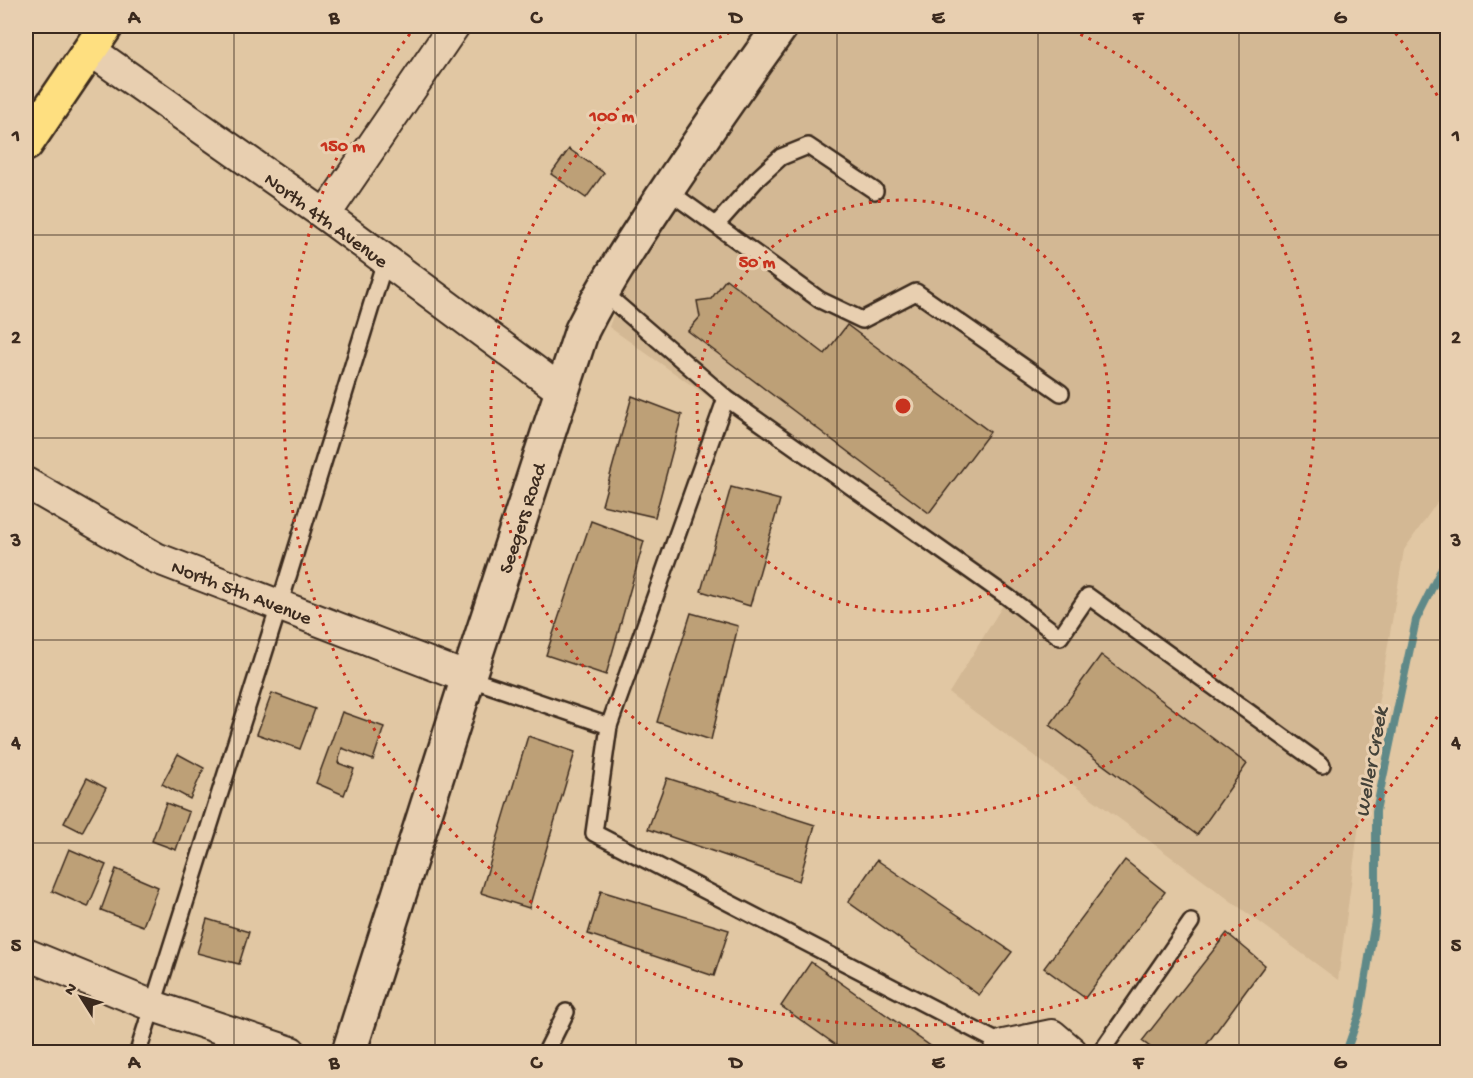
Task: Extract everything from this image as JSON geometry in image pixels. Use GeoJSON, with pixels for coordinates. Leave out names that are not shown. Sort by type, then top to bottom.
{"type":"FeatureCollection","features":[{"type":"Feature","properties":{"kind":"main road"},"geometry":{"type":"LineString","coordinates":[[26,144],[98,38]]}},
{"type":"Feature","properties":{"kind":"street"},"geometry":{"type":"LineString","coordinates":[[325,215],[454,26]]}},
{"type":"Feature","properties":{"kind":"street","name":"Seegers Road"},"geometry":{"type":"LineString","coordinates":[[349,1053],[582,330],[646,221],[728,99],[781,26]]}},
{"type":"Feature","properties":{"kind":"street","name":"North 4th Avenue"},"geometry":{"type":"LineString","coordinates":[[98,38],[385,261],[562,392]]}},
{"type":"Feature","properties":{"kind":"street","name":"North 5th Avenue"},"geometry":{"type":"LineString","coordinates":[[26,483],[156,558],[468,678]]}},
{"type":"Feature","properties":{"kind":"street"},"geometry":{"type":"LineString","coordinates":[[26,954],[153,1005],[291,1053]]}},
{"type":"Feature","properties":{"kind":"street"},"geometry":{"type":"LineString","coordinates":[[1002,1049],[1052,1035],[1072,1053]]}},
{"type":"Feature","properties":{"kind":"lane"},"geometry":{"type":"LineString","coordinates":[[716,225],[757,179],[781,157],[808,146],[875,192]]}},
{"type":"Feature","properties":{"kind":"lane"},"geometry":{"type":"LineString","coordinates":[[667,190],[820,300],[862,320],[916,292],[1061,393]]}},
{"type":"Feature","properties":{"kind":"lane"},"geometry":{"type":"LineString","coordinates":[[138,1053],[385,261]]}},
{"type":"Feature","properties":{"kind":"lane"},"geometry":{"type":"LineString","coordinates":[[603,292],[726,398],[1010,598],[1060,637],[1088,596],[1322,765]]}},
{"type":"Feature","properties":{"kind":"lane"},"geometry":{"type":"LineString","coordinates":[[726,398],[609,726],[594,833],[1002,1049]]}},
{"type":"Feature","properties":{"kind":"lane"},"geometry":{"type":"LineString","coordinates":[[468,678],[609,726]]}},
{"type":"Feature","properties":{"kind":"lane"},"geometry":{"type":"LineString","coordinates":[[1101,1053],[1191,922]]}},
{"type":"Feature","properties":{"kind":"lane"},"geometry":{"type":"LineString","coordinates":[[546,1053],[566,1012]]}},
{"type":"Feature","properties":{"kind":"shaded area"},"geometry":{"type":"Polygon","coordinates":[[[803,26],[1447,26],[1447,488],[1404,550],[1364,787],[1338,980],[949,693],[1003,605],[609,327],[627,277],[803,26]]]}},
{"type":"Feature","properties":{"kind":"building"},"geometry":{"type":"Polygon","coordinates":[[[569,149],[604,173],[586,198],[551,174],[569,149]]]}},
{"type":"Feature","properties":{"kind":"building"},"geometry":{"type":"Polygon","coordinates":[[[726,279],[825,354],[847,325],[990,432],[929,513],[688,331],[700,317],[697,301],[711,299],[726,279]]]}},
{"type":"Feature","properties":{"kind":"building"},"geometry":{"type":"Polygon","coordinates":[[[632,396],[682,415],[655,517],[602,505],[632,396]]]}},
{"type":"Feature","properties":{"kind":"building"},"geometry":{"type":"Polygon","coordinates":[[[731,487],[780,500],[750,606],[701,591],[731,487]]]}},
{"type":"Feature","properties":{"kind":"building"},"geometry":{"type":"Polygon","coordinates":[[[591,521],[644,541],[606,675],[546,655],[591,521]]]}},
{"type":"Feature","properties":{"kind":"building"},"geometry":{"type":"Polygon","coordinates":[[[691,613],[738,626],[711,740],[657,722],[691,613]]]}},
{"type":"Feature","properties":{"kind":"building"},"geometry":{"type":"Polygon","coordinates":[[[1101,655],[1247,764],[1197,835],[1050,725],[1101,655]]]}},
{"type":"Feature","properties":{"kind":"building"},"geometry":{"type":"Polygon","coordinates":[[[272,693],[315,709],[300,749],[257,734],[272,693]]]}},
{"type":"Feature","properties":{"kind":"building"},"geometry":{"type":"Polygon","coordinates":[[[342,712],[384,727],[373,760],[342,748],[338,763],[354,769],[344,795],[316,783],[342,712]]]}},
{"type":"Feature","properties":{"kind":"building"},"geometry":{"type":"Polygon","coordinates":[[[528,736],[575,752],[529,908],[481,893],[528,736]]]}},
{"type":"Feature","properties":{"kind":"building"},"geometry":{"type":"Polygon","coordinates":[[[178,754],[204,768],[190,799],[162,784],[178,754]]]}},
{"type":"Feature","properties":{"kind":"building"},"geometry":{"type":"Polygon","coordinates":[[[87,778],[106,788],[82,832],[64,823],[87,778]]]}},
{"type":"Feature","properties":{"kind":"building"},"geometry":{"type":"Polygon","coordinates":[[[667,778],[815,825],[799,881],[648,829],[667,778]]]}},
{"type":"Feature","properties":{"kind":"building"},"geometry":{"type":"Polygon","coordinates":[[[166,803],[189,812],[176,850],[152,841],[166,803]]]}},
{"type":"Feature","properties":{"kind":"building"},"geometry":{"type":"Polygon","coordinates":[[[69,849],[106,865],[88,907],[52,891],[69,849]]]}},
{"type":"Feature","properties":{"kind":"building"},"geometry":{"type":"Polygon","coordinates":[[[877,860],[1012,952],[979,995],[848,902],[877,860]]]}},
{"type":"Feature","properties":{"kind":"building"},"geometry":{"type":"Polygon","coordinates":[[[1125,860],[1165,892],[1085,998],[1044,968],[1125,860]]]}},
{"type":"Feature","properties":{"kind":"building"},"geometry":{"type":"Polygon","coordinates":[[[116,869],[158,887],[143,926],[101,910],[116,869]]]}},
{"type":"Feature","properties":{"kind":"building"},"geometry":{"type":"Polygon","coordinates":[[[601,891],[729,930],[714,976],[588,934],[601,891]]]}},
{"type":"Feature","properties":{"kind":"building"},"geometry":{"type":"Polygon","coordinates":[[[207,919],[249,932],[239,964],[197,953],[207,919]]]}},
{"type":"Feature","properties":{"kind":"building"},"geometry":{"type":"Polygon","coordinates":[[[1227,933],[1265,965],[1201,1052],[1157,1052],[1142,1041],[1227,933]]]}},
{"type":"Feature","properties":{"kind":"building"},"geometry":{"type":"Polygon","coordinates":[[[811,962],[939,1052],[846,1052],[781,1006],[811,962]]]}},
{"type":"Feature","properties":{"kind":"waterway","name":"Weller Creek"},"geometry":{"type":"LineString","coordinates":[[1346,1052],[1360,1012],[1376,915],[1376,811],[1416,620],[1448,556]]}}]}
